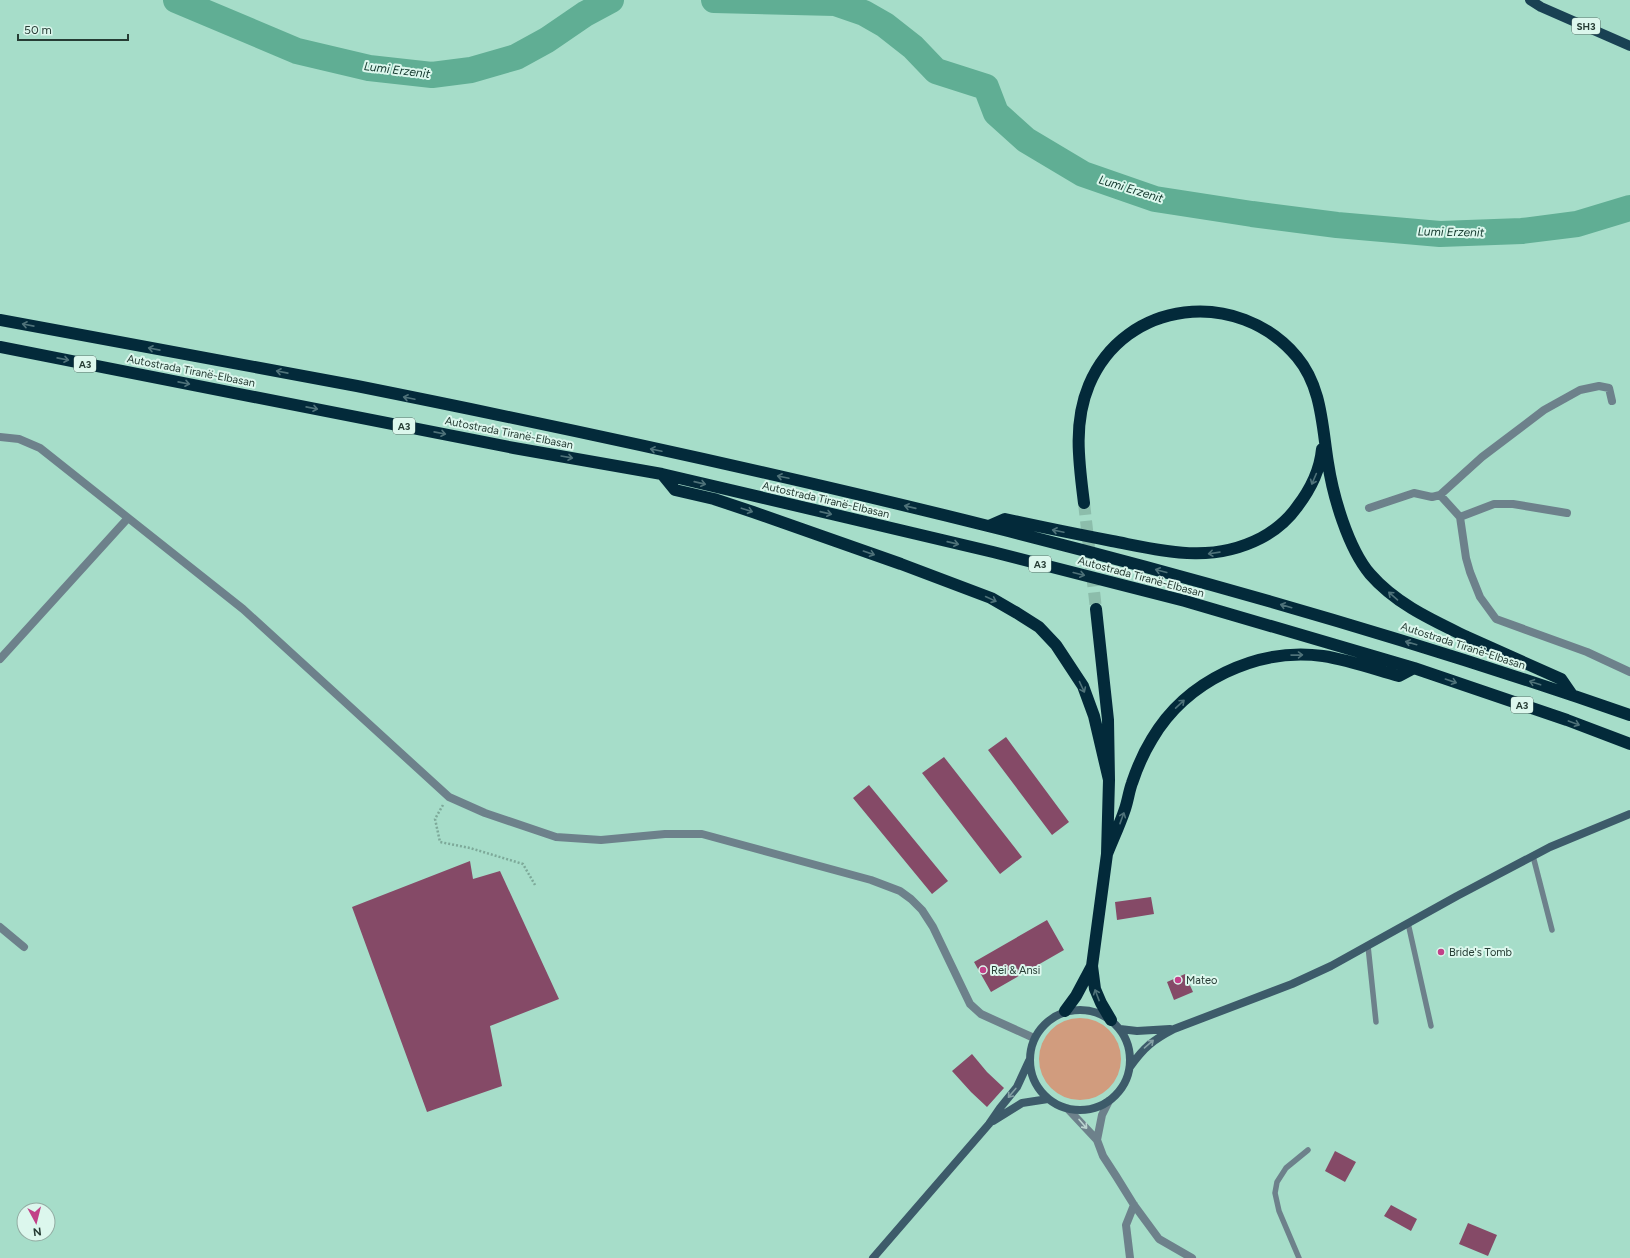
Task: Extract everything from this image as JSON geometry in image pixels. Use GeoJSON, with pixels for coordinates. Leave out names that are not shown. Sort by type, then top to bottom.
{"type":"FeatureCollection","features":[{"type":"Feature","properties":{"kind":"highway"},"geometry":{"type":"LineString","coordinates":[[1084,504],[1078,458],[1078,432],[1082,406],[1093,376],[1106,355],[1120,341],[1135,330],[1152,321],[1170,315],[1190,311],[1207,310],[1242,318],[1259,325],[1273,334],[1297,357],[1305,368],[1318,398],[1331,478],[1339,509],[1356,551],[1369,573],[1389,592],[1405,604],[1434,621],[1561,679],[1572,694]]}},
{"type":"Feature","properties":{"kind":"highway","name":"Autostrada Tiranë-Elbasan"},"geometry":{"type":"LineString","coordinates":[[0,320],[356,386],[820,485],[988,526],[1204,582],[1421,646],[1572,694],[1630,715]]}},
{"type":"Feature","properties":{"kind":"highway","name":"Autostrada Tiranë-Elbasan"},"geometry":{"type":"LineString","coordinates":[[0,347],[514,448],[662,474],[992,552],[1177,599],[1414,668],[1567,720],[1630,744]]}},
{"type":"Feature","properties":{"kind":"highway"},"geometry":{"type":"LineString","coordinates":[[988,526],[1005,519],[1137,546],[1185,554],[1210,554],[1239,547],[1264,536],[1285,522],[1305,497],[1314,481],[1320,464],[1323,428]]}},
{"type":"Feature","properties":{"kind":"highway"},"geometry":{"type":"LineString","coordinates":[[662,474],[675,490],[714,499],[901,564],[991,598],[1017,612],[1038,627],[1056,645],[1082,686],[1094,716],[1109,780]]}},
{"type":"Feature","properties":{"kind":"highway"},"geometry":{"type":"LineString","coordinates":[[1096,609],[1108,720],[1109,780],[1107,854],[1092,966],[1095,989],[1101,1003],[1116,1025]]}},
{"type":"Feature","properties":{"kind":"highway"},"geometry":{"type":"LineString","coordinates":[[1107,854],[1126,807],[1132,782],[1153,738],[1176,706],[1209,681],[1227,671],[1250,663],[1287,655],[1322,656],[1345,660],[1399,676],[1414,668]]}},
{"type":"Feature","properties":{"kind":"highway"},"geometry":{"type":"LineString","coordinates":[[1065,1011],[1076,996],[1092,966]]}},
{"type":"Feature","properties":{"kind":"main road","name":"SH3"},"geometry":{"type":"LineString","coordinates":[[1530,0],[1541,7],[1630,46]]}},
{"type":"Feature","properties":{"kind":"main road"},"geometry":{"type":"LineString","coordinates":[[1174,1028],[1137,1031],[1116,1025],[1095,1012],[1085,1010],[1065,1011],[1048,1021],[1034,1038],[1030,1049],[1029,1060],[1034,1082],[1048,1099],[1068,1108],[1079,1110],[1090,1109],[1109,1100],[1123,1086],[1130,1067],[1146,1046],[1174,1028],[1292,984],[1331,966],[1533,856],[1601,825],[1630,814]]}},
{"type":"Feature","properties":{"kind":"main road"},"geometry":{"type":"LineString","coordinates":[[1116,1025],[1129,1047],[1130,1067]]}},
{"type":"Feature","properties":{"kind":"main road"},"geometry":{"type":"LineString","coordinates":[[873,1258],[989,1124],[1017,1088],[1029,1060]]}},
{"type":"Feature","properties":{"kind":"main road"},"geometry":{"type":"LineString","coordinates":[[989,1124],[1022,1103],[1048,1099]]}},
{"type":"Feature","properties":{"kind":"street"},"geometry":{"type":"LineString","coordinates":[[1369,508],[1414,493],[1432,497],[1440,496],[1482,457],[1544,410],[1580,390],[1600,386],[1609,388],[1612,401]]}},
{"type":"Feature","properties":{"kind":"street"},"geometry":{"type":"LineString","coordinates":[[0,437],[19,439],[40,448],[128,518],[243,610],[449,796],[484,813],[556,837],[601,840],[665,834],[702,834],[864,878],[900,891],[912,899],[933,926],[970,1004],[981,1014],[1034,1038]]}},
{"type":"Feature","properties":{"kind":"street"},"geometry":{"type":"LineString","coordinates":[[1440,496],[1460,517],[1466,558],[1470,572],[1480,597],[1496,619],[1587,652],[1630,672]]}},
{"type":"Feature","properties":{"kind":"street"},"geometry":{"type":"LineString","coordinates":[[1460,517],[1494,504],[1513,504],[1567,513]]}},
{"type":"Feature","properties":{"kind":"street"},"geometry":{"type":"LineString","coordinates":[[0,659],[128,518]]}},
{"type":"Feature","properties":{"kind":"street"},"geometry":{"type":"LineString","coordinates":[[0,927],[24,946]]}},
{"type":"Feature","properties":{"kind":"street"},"geometry":{"type":"LineString","coordinates":[[1097,1140],[1102,1115],[1109,1100]]}},
{"type":"Feature","properties":{"kind":"street"},"geometry":{"type":"LineString","coordinates":[[1068,1108],[1097,1140],[1103,1156],[1134,1205],[1160,1239],[1192,1258]]}},
{"type":"Feature","properties":{"kind":"street"},"geometry":{"type":"LineString","coordinates":[[1130,1258],[1126,1226],[1134,1205]]}},
{"type":"Feature","properties":{"kind":"lane"},"geometry":{"type":"LineString","coordinates":[[1533,856],[1552,930]]}},
{"type":"Feature","properties":{"kind":"lane"},"geometry":{"type":"LineString","coordinates":[[1408,923],[1431,1026]]}},
{"type":"Feature","properties":{"kind":"lane"},"geometry":{"type":"LineString","coordinates":[[1368,946],[1376,1022]]}},
{"type":"Feature","properties":{"kind":"lane"},"geometry":{"type":"LineString","coordinates":[[1299,1258],[1279,1211],[1275,1193],[1277,1182],[1286,1168],[1308,1150]]}},
{"type":"Feature","properties":{"kind":"path"},"geometry":{"type":"LineString","coordinates":[[449,796],[434,819],[440,842],[470,848],[523,864],[535,885]]}},
{"type":"Feature","properties":{"kind":"shaded area"},"geometry":{"type":"Polygon","coordinates":[[[1080,1018],[1096,1021],[1109,1030],[1118,1043],[1121,1059],[1118,1075],[1109,1088],[1096,1097],[1080,1100],[1064,1097],[1051,1088],[1042,1075],[1039,1059],[1042,1043],[1051,1030],[1064,1021],[1080,1018]]]}},
{"type":"Feature","properties":{"kind":"building"},"geometry":{"type":"Polygon","coordinates":[[[1006,737],[1069,822],[1052,835],[988,750],[1006,737]]]}},
{"type":"Feature","properties":{"kind":"building"},"geometry":{"type":"Polygon","coordinates":[[[944,757],[1022,857],[1000,874],[922,773],[944,757]]]}},
{"type":"Feature","properties":{"kind":"building"},"geometry":{"type":"Polygon","coordinates":[[[869,785],[948,881],[932,894],[853,798],[869,785]]]}},
{"type":"Feature","properties":{"kind":"building"},"geometry":{"type":"Polygon","coordinates":[[[470,861],[473,879],[500,871],[559,999],[490,1026],[502,1086],[427,1112],[352,907],[470,861]]]}},
{"type":"Feature","properties":{"kind":"building"},"geometry":{"type":"Polygon","coordinates":[[[1151,897],[1154,914],[1117,920],[1115,902],[1151,897]]]}},
{"type":"Feature","properties":{"kind":"building"},"geometry":{"type":"Polygon","coordinates":[[[1047,920],[1064,950],[991,992],[974,962],[1047,920]]]}},
{"type":"Feature","properties":{"kind":"building"},"geometry":{"type":"Polygon","coordinates":[[[1185,974],[1193,992],[1174,1000],[1167,982],[1185,974]]]}},
{"type":"Feature","properties":{"kind":"building"},"geometry":{"type":"Polygon","coordinates":[[[972,1054],[987,1072],[1004,1088],[987,1107],[952,1071],[972,1054]]]}},
{"type":"Feature","properties":{"kind":"building"},"geometry":{"type":"Polygon","coordinates":[[[1335,1151],[1356,1162],[1345,1182],[1325,1171],[1335,1151]]]}},
{"type":"Feature","properties":{"kind":"building"},"geometry":{"type":"Polygon","coordinates":[[[1391,1205],[1417,1219],[1411,1231],[1384,1216],[1391,1205]]]}},
{"type":"Feature","properties":{"kind":"building"},"geometry":{"type":"Polygon","coordinates":[[[1468,1223],[1497,1235],[1488,1256],[1459,1244],[1468,1223]]]}},
{"type":"Feature","properties":{"kind":"waterway","name":"Lumi Erzenit"},"geometry":{"type":"LineString","coordinates":[[176,0],[297,51],[369,68],[432,75],[471,70],[516,57],[547,40],[585,14],[611,0]]}},
{"type":"Feature","properties":{"kind":"waterway","name":"Lumi Erzenit"},"geometry":{"type":"LineString","coordinates":[[714,0],[835,3],[864,13],[885,25],[913,47],[936,71],[986,87],[996,113],[1026,140],[1083,174],[1155,199],[1337,225],[1440,234],[1522,231],[1577,224],[1630,208]]}},
{"type":"Feature","properties":{"kind":"tunnel"},"geometry":{"type":"LineString","coordinates":[[1084,503],[1096,609]]}},
{"type":"Feature","properties":{"kind":"place","name":"Bride's Tomb"},"geometry":{"type":"Point","coordinates":[1441,952]}},
{"type":"Feature","properties":{"kind":"place","name":"Rei & Ansi"},"geometry":{"type":"Point","coordinates":[983,970]}},
{"type":"Feature","properties":{"kind":"place","name":"Mateo"},"geometry":{"type":"Point","coordinates":[1178,980]}}]}
